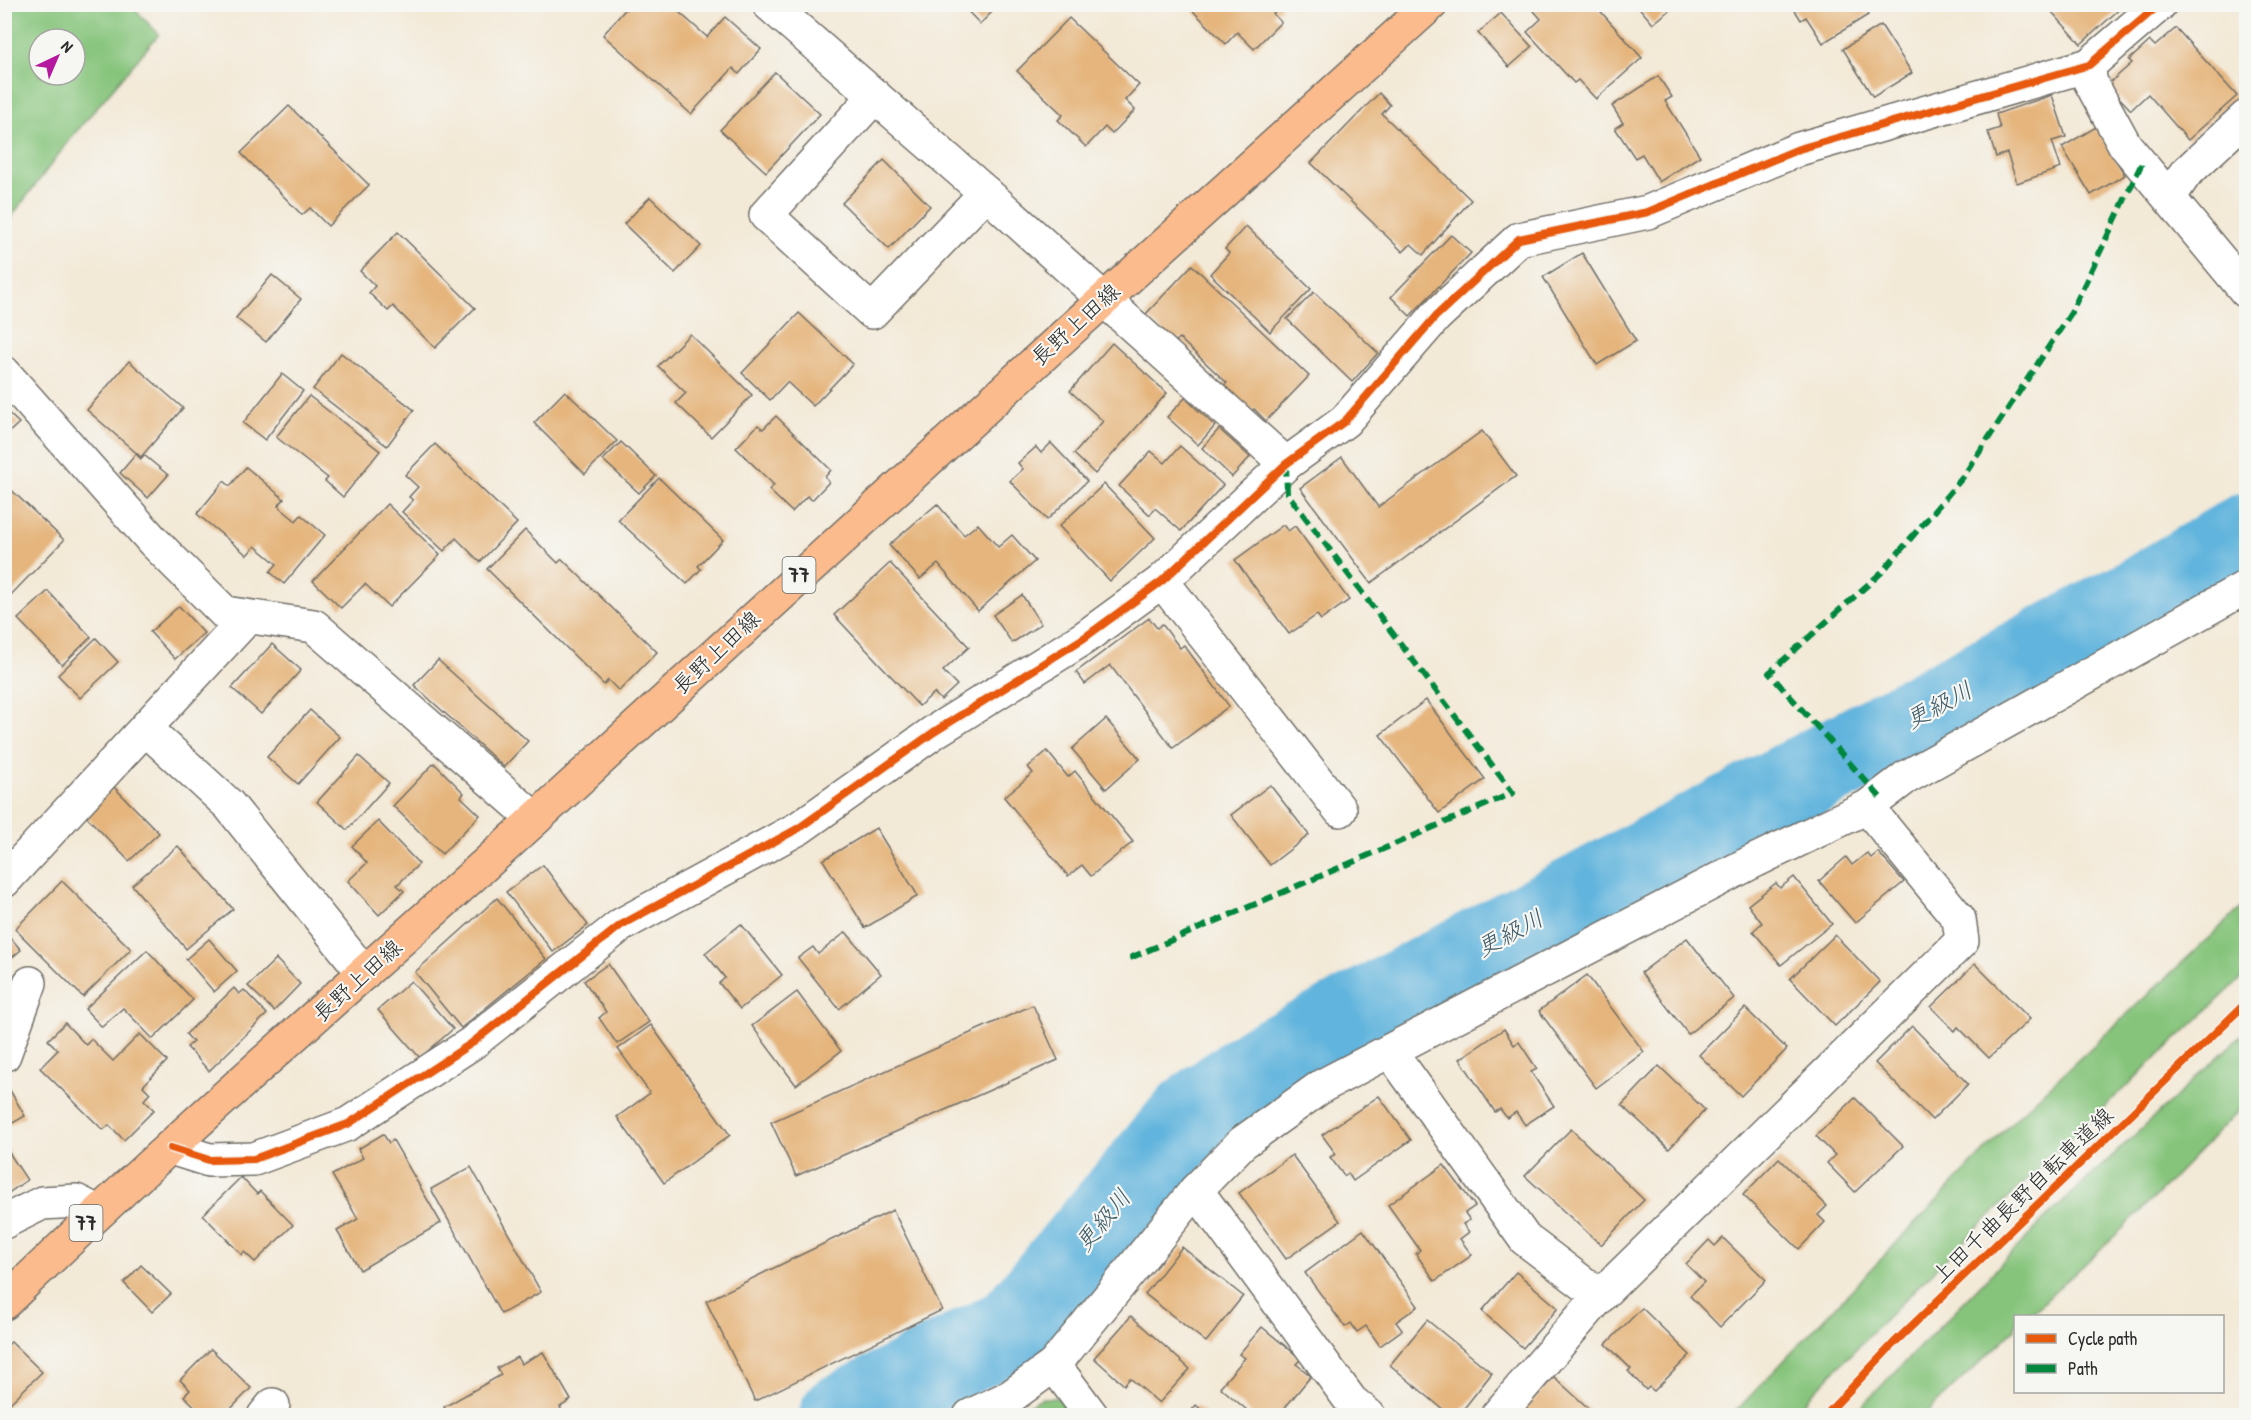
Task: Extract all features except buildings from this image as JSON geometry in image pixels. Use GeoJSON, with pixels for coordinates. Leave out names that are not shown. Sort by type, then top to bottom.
{"type":"FeatureCollection","features":[{"type":"Feature","properties":{"kind":"main road","name":"長野上田線"},"geometry":{"type":"LineString","coordinates":[[4,1303],[98,1212],[535,819],[1102,299],[1431,4]]}},
{"type":"Feature","properties":{"kind":"street"},"geometry":{"type":"LineString","coordinates":[[769,4],[986,193],[1286,464]]}},
{"type":"Feature","properties":{"kind":"street"},"geometry":{"type":"LineString","coordinates":[[171,1148],[209,1160],[254,1159],[348,1124],[471,1043],[621,925],[799,828],[934,732],[1084,638],[1162,581],[1286,464],[1345,421],[1436,316],[1519,239],[1648,212],[1799,149],[2089,66],[2160,4]]}},
{"type":"Feature","properties":{"kind":"street"},"geometry":{"type":"LineString","coordinates":[[2089,66],[2090,81],[2125,145],[2170,196],[2247,291]]}},
{"type":"Feature","properties":{"kind":"street"},"geometry":{"type":"LineString","coordinates":[[875,96],[766,215],[872,312],[986,193]]}},
{"type":"Feature","properties":{"kind":"street"},"geometry":{"type":"LineString","coordinates":[[2170,196],[2185,174],[2247,117]]}},
{"type":"Feature","properties":{"kind":"street"},"geometry":{"type":"LineString","coordinates":[[4,373],[153,541],[225,613],[314,626],[535,819]]}},
{"type":"Feature","properties":{"kind":"street"},"geometry":{"type":"LineString","coordinates":[[1162,581],[1340,810]]}},
{"type":"Feature","properties":{"kind":"street"},"geometry":{"type":"LineString","coordinates":[[970,1416],[1010,1397],[1054,1365],[1196,1190],[1242,1143],[1322,1086],[1748,864],[1867,807],[1905,778],[2247,587]]}},
{"type":"Feature","properties":{"kind":"street"},"geometry":{"type":"LineString","coordinates":[[4,880],[248,618]]}},
{"type":"Feature","properties":{"kind":"street"},"geometry":{"type":"LineString","coordinates":[[146,729],[229,805],[364,974]]}},
{"type":"Feature","properties":{"kind":"street"},"geometry":{"type":"LineString","coordinates":[[1497,1416],[1600,1296],[1962,941],[1959,919],[1867,807]]}},
{"type":"Feature","properties":{"kind":"street"},"geometry":{"type":"LineString","coordinates":[[4,1055],[30,983]]}},
{"type":"Feature","properties":{"kind":"street"},"geometry":{"type":"LineString","coordinates":[[1390,1051],[1525,1239],[1600,1296]]}},
{"type":"Feature","properties":{"kind":"street"},"geometry":{"type":"LineString","coordinates":[[1196,1190],[1351,1401],[1369,1416]]}},
{"type":"Feature","properties":{"kind":"street"},"geometry":{"type":"LineString","coordinates":[[4,1222],[42,1203],[75,1201],[98,1212]]}},
{"type":"Feature","properties":{"kind":"street"},"geometry":{"type":"LineString","coordinates":[[1054,1365],[1092,1416]]}},
{"type":"Feature","properties":{"kind":"green space"},"geometry":{"type":"Polygon","coordinates":[[[5,4],[130,5],[159,34],[71,138],[5,225],[5,4]]]}},
{"type":"Feature","properties":{"kind":"green space"},"geometry":{"type":"Polygon","coordinates":[[[2246,903],[2246,974],[1959,1246],[1792,1415],[1732,1415],[2017,1117],[2246,903]]]}},
{"type":"Feature","properties":{"kind":"green space"},"geometry":{"type":"Polygon","coordinates":[[[2246,1031],[2246,1103],[2136,1216],[2030,1315],[2014,1315],[2014,1330],[1924,1415],[1853,1415],[2046,1218],[2246,1031]]]}},
{"type":"Feature","properties":{"kind":"green space"},"geometry":{"type":"Polygon","coordinates":[[[1042,1398],[1058,1398],[1071,1415],[1017,1415],[1015,1412],[1042,1398]]]}},
{"type":"Feature","properties":{"kind":"waterway","name":"更級川"},"geometry":{"type":"LineString","coordinates":[[841,1416],[1013,1328],[1191,1116],[1261,1066],[2142,597],[2246,535]]}},
{"type":"Feature","properties":{"kind":"marked path"},"geometry":{"type":"LineString","coordinates":[[1880,797],[1769,673],[1882,572],[1963,477],[2071,313],[2142,163]]}},
{"type":"Feature","properties":{"kind":"marked path"},"geometry":{"type":"LineString","coordinates":[[1130,958],[1513,793],[1287,493],[1286,464]]}},
{"type":"Feature","properties":{"kind":"cycle path"},"geometry":{"type":"LineString","coordinates":[[171,1148],[209,1160],[254,1159],[348,1124],[472,1043],[621,925],[799,828],[934,732],[1084,638],[1162,581],[1286,464],[1345,421],[1436,316],[1519,239],[1648,212],[1799,149],[2089,65],[2160,4]]}},
{"type":"Feature","properties":{"kind":"cycle path","name":"上田千曲長野自転車道線"},"geometry":{"type":"LineString","coordinates":[[1825,1416],[1894,1343],[2246,1003]]}}]}
